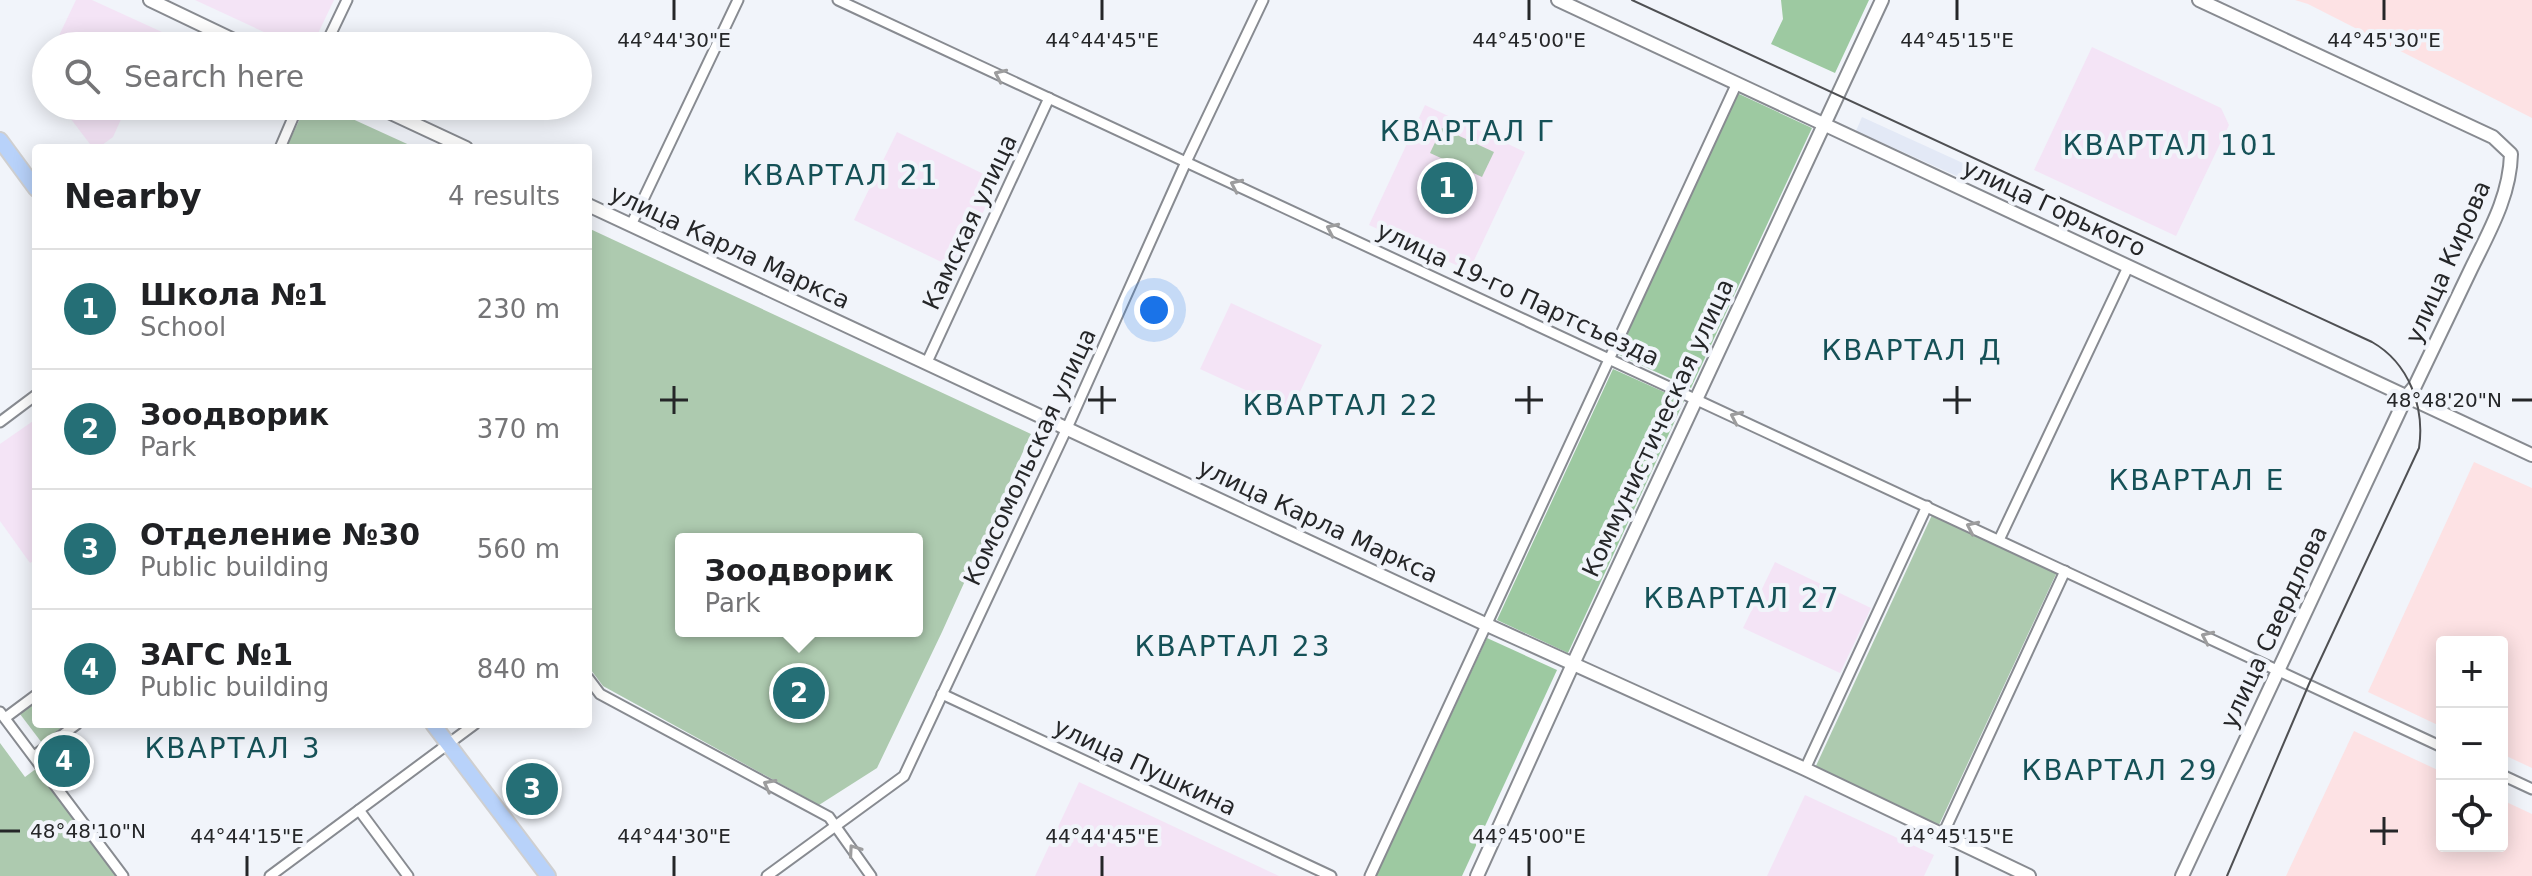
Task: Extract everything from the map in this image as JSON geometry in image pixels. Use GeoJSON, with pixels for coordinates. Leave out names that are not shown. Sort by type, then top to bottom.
{"type":"FeatureCollection","features":[{"type":"Feature","properties":{"kind":"main road"},"geometry":{"type":"LineString","coordinates":[[0,140],[32,184]]}},
{"type":"Feature","properties":{"kind":"main road"},"geometry":{"type":"LineString","coordinates":[[436,728],[548,876]]}},
{"type":"Feature","properties":{"kind":"street"},"geometry":{"type":"LineString","coordinates":[[150,0],[176,6],[222,32]]}},
{"type":"Feature","properties":{"kind":"street"},"geometry":{"type":"LineString","coordinates":[[332,32],[347,0]]}},
{"type":"Feature","properties":{"kind":"street"},"geometry":{"type":"LineString","coordinates":[[631,225],[738,0]]}},
{"type":"Feature","properties":{"kind":"street","name":"улица 19-го Партсъезда"},"geometry":{"type":"LineString","coordinates":[[838,0],[2436,744]]}},
{"type":"Feature","properties":{"kind":"street","name":"Комсомольская улица"},"geometry":{"type":"LineString","coordinates":[[767,876],[904,776],[1263,0]]}},
{"type":"Feature","properties":{"kind":"street","name":"улица Горького"},"geometry":{"type":"LineString","coordinates":[[1558,0],[2532,455]]}},
{"type":"Feature","properties":{"kind":"street","name":"Коммунистическая улица"},"geometry":{"type":"LineString","coordinates":[[1477,876],[1882,0]]}},
{"type":"Feature","properties":{"kind":"street","name":"улица Кирова"},"geometry":{"type":"LineString","coordinates":[[2199,0],[2493,137],[2511,154],[2505,195],[2415,386],[2406,397]]}},
{"type":"Feature","properties":{"kind":"street"},"geometry":{"type":"LineString","coordinates":[[1370,876],[1737,83]]}},
{"type":"Feature","properties":{"kind":"street","name":"Камская улица"},"geometry":{"type":"LineString","coordinates":[[927,362],[1049,98]]}},
{"type":"Feature","properties":{"kind":"street"},"geometry":{"type":"LineString","coordinates":[[282,144],[292,120]]}},
{"type":"Feature","properties":{"kind":"street"},"geometry":{"type":"LineString","coordinates":[[406,120],[457,144]]}},
{"type":"Feature","properties":{"kind":"street","name":"улица Карла Маркса"},"geometry":{"type":"LineString","coordinates":[[592,207],[1485,624],[1805,769],[2029,876]]}},
{"type":"Feature","properties":{"kind":"street"},"geometry":{"type":"LineString","coordinates":[[1999,540],[2128,267]]}},
{"type":"Feature","properties":{"kind":"street","name":"улица Свердлова"},"geometry":{"type":"LineString","coordinates":[[2182,876],[2406,397]]}},
{"type":"Feature","properties":{"kind":"street"},"geometry":{"type":"LineString","coordinates":[[0,422],[32,398]]}},
{"type":"Feature","properties":{"kind":"street"},"geometry":{"type":"LineString","coordinates":[[1805,769],[1927,506]]}},
{"type":"Feature","properties":{"kind":"street"},"geometry":{"type":"LineString","coordinates":[[1943,834],[2065,571]]}},
{"type":"Feature","properties":{"kind":"street"},"geometry":{"type":"LineString","coordinates":[[592,683],[600,694],[829,817],[871,876]]}},
{"type":"Feature","properties":{"kind":"street","name":"улица Пушкина"},"geometry":{"type":"LineString","coordinates":[[942,694],[1331,876]]}},
{"type":"Feature","properties":{"kind":"street"},"geometry":{"type":"LineString","coordinates":[[32,697],[2,715],[123,876]]}},
{"type":"Feature","properties":{"kind":"street"},"geometry":{"type":"LineString","coordinates":[[34,756],[72,728]]}},
{"type":"Feature","properties":{"kind":"street"},"geometry":{"type":"LineString","coordinates":[[270,876],[469,728]]}},
{"type":"Feature","properties":{"kind":"street"},"geometry":{"type":"LineString","coordinates":[[2508,778],[2532,789]]}},
{"type":"Feature","properties":{"kind":"street"},"geometry":{"type":"LineString","coordinates":[[359,810],[408,876]]}},
{"type":"Feature","properties":{"kind":"shaded area"},"geometry":{"type":"Polygon","coordinates":[[[76,0],[92,0],[162,32],[61,32],[76,0]]]}},
{"type":"Feature","properties":{"kind":"shaded area"},"geometry":{"type":"Polygon","coordinates":[[[195,0],[334,0],[319,32],[264,32],[195,0]]]}},
{"type":"Feature","properties":{"kind":"shaded area"},"geometry":{"type":"Polygon","coordinates":[[[2295,0],[2532,0],[2532,118],[2308,4],[2295,0]]]}},
{"type":"Feature","properties":{"kind":"shaded area"},"geometry":{"type":"Polygon","coordinates":[[[2092,47],[2221,108],[2229,125],[2176,236],[2034,170],[2092,47]]]}},
{"type":"Feature","properties":{"kind":"shaded area"},"geometry":{"type":"Polygon","coordinates":[[[1425,105],[1525,152],[1469,271],[1369,225],[1425,105]]]}},
{"type":"Feature","properties":{"kind":"shaded area"},"geometry":{"type":"Polygon","coordinates":[[[1862,117],[1965,164],[1959,177],[1856,131],[1862,117]]]}},
{"type":"Feature","properties":{"kind":"shaded area"},"geometry":{"type":"Polygon","coordinates":[[[72,120],[121,120],[113,137],[103,144],[90,144],[72,120]]]}},
{"type":"Feature","properties":{"kind":"shaded area"},"geometry":{"type":"Polygon","coordinates":[[[897,132],[998,181],[956,269],[854,220],[897,132]]]}},
{"type":"Feature","properties":{"kind":"shaded area"},"geometry":{"type":"Polygon","coordinates":[[[1231,303],[1322,345],[1291,411],[1200,369],[1231,303]]]}},
{"type":"Feature","properties":{"kind":"shaded area"},"geometry":{"type":"Polygon","coordinates":[[[32,422],[30,563],[0,521],[0,444],[32,422]]]}},
{"type":"Feature","properties":{"kind":"shaded area"},"geometry":{"type":"Polygon","coordinates":[[[2474,462],[2532,488],[2532,768],[2508,757],[2508,636],[2436,636],[2436,724],[2368,692],[2474,462]]]}},
{"type":"Feature","properties":{"kind":"shaded area"},"geometry":{"type":"Polygon","coordinates":[[[1775,562],[1871,608],[1840,673],[1743,628],[1775,562]]]}},
{"type":"Feature","properties":{"kind":"shaded area"},"geometry":{"type":"Polygon","coordinates":[[[2354,731],[2436,769],[2436,852],[2508,852],[2508,803],[2532,814],[2532,876],[2286,876],[2354,731]]]}},
{"type":"Feature","properties":{"kind":"shaded area"},"geometry":{"type":"Polygon","coordinates":[[[1079,782],[1279,876],[1035,876],[1079,782]]]}},
{"type":"Feature","properties":{"kind":"shaded area"},"geometry":{"type":"Polygon","coordinates":[[[1805,795],[1934,855],[1924,876],[1767,876],[1805,795]]]}},
{"type":"Feature","properties":{"kind":"green space"},"geometry":{"type":"Polygon","coordinates":[[[1781,0],[1869,0],[1835,73],[1771,44],[1783,19],[1781,0]]]}},
{"type":"Feature","properties":{"kind":"green space"},"geometry":{"type":"Polygon","coordinates":[[[1737,93],[1812,128],[1691,388],[1617,354],[1737,93]]]}},
{"type":"Feature","properties":{"kind":"green space"},"geometry":{"type":"Polygon","coordinates":[[[299,120],[355,120],[407,144],[288,144],[299,120]]]}},
{"type":"Feature","properties":{"kind":"green space"},"geometry":{"type":"Polygon","coordinates":[[[1442,128],[1494,152],[1482,177],[1430,153],[1442,128]]]}},
{"type":"Feature","properties":{"kind":"green space"},"geometry":{"type":"Polygon","coordinates":[[[592,230],[1031,434],[877,768],[819,805],[603,686],[592,671],[592,230]]]}},
{"type":"Feature","properties":{"kind":"green space"},"geometry":{"type":"Polygon","coordinates":[[[1613,369],[1684,401],[1568,653],[1497,620],[1613,369]]]}},
{"type":"Feature","properties":{"kind":"green space"},"geometry":{"type":"Polygon","coordinates":[[[1932,515],[2057,572],[1939,825],[1815,768],[1932,515]]]}},
{"type":"Feature","properties":{"kind":"green space"},"geometry":{"type":"Polygon","coordinates":[[[1487,638],[1557,670],[1462,876],[1376,876],[1487,638]]]}},
{"type":"Feature","properties":{"kind":"green space"},"geometry":{"type":"Polygon","coordinates":[[[32,705],[32,728],[61,728],[42,743],[20,714],[32,705]]]}},
{"type":"Feature","properties":{"kind":"green space"},"geometry":{"type":"Polygon","coordinates":[[[0,743],[25,777],[37,768],[117,876],[0,876],[0,743]]]}},
{"type":"Feature","properties":{"kind":"tram line"},"geometry":{"type":"LineString","coordinates":[[1632,0],[2372,342],[2385,351],[2405,374],[2417,402],[2419,448],[2309,684],[2227,876]]}},
{"type":"Feature","properties":{"kind":"place","name":"Школа №1"},"geometry":{"type":"Point","coordinates":[1447,188]}},
{"type":"Feature","properties":{"kind":"place","name":"Зоодворик"},"geometry":{"type":"Point","coordinates":[799,693]}},
{"type":"Feature","properties":{"kind":"place","name":"ЗАГС №1"},"geometry":{"type":"Point","coordinates":[64,761]}},
{"type":"Feature","properties":{"kind":"place","name":"Отделение №30"},"geometry":{"type":"Point","coordinates":[532,789]}},
{"type":"Feature","properties":{"kind":"district","name":"КВАРТАЛ Г"},"geometry":{"type":"Point","coordinates":[1468,131]}},
{"type":"Feature","properties":{"kind":"district","name":"КВАРТАЛ 101"},"geometry":{"type":"Point","coordinates":[2171,145]}},
{"type":"Feature","properties":{"kind":"district","name":"КВАРТАЛ 21"},"geometry":{"type":"Point","coordinates":[841,175]}},
{"type":"Feature","properties":{"kind":"district","name":"КВАРТАЛ Д"},"geometry":{"type":"Point","coordinates":[1912,350]}},
{"type":"Feature","properties":{"kind":"district","name":"КВАРТАЛ 22"},"geometry":{"type":"Point","coordinates":[1341,405]}},
{"type":"Feature","properties":{"kind":"district","name":"КВАРТАЛ Е"},"geometry":{"type":"Point","coordinates":[2197,480]}},
{"type":"Feature","properties":{"kind":"district","name":"КВАРТАЛ 27"},"geometry":{"type":"Point","coordinates":[1742,598]}},
{"type":"Feature","properties":{"kind":"district","name":"КВАРТАЛ 23"},"geometry":{"type":"Point","coordinates":[1233,646]}},
{"type":"Feature","properties":{"kind":"district","name":"КВАРТАЛ 3"},"geometry":{"type":"Point","coordinates":[233,748]}},
{"type":"Feature","properties":{"kind":"district","name":"КВАРТАЛ 29"},"geometry":{"type":"Point","coordinates":[2120,770]}}]}
